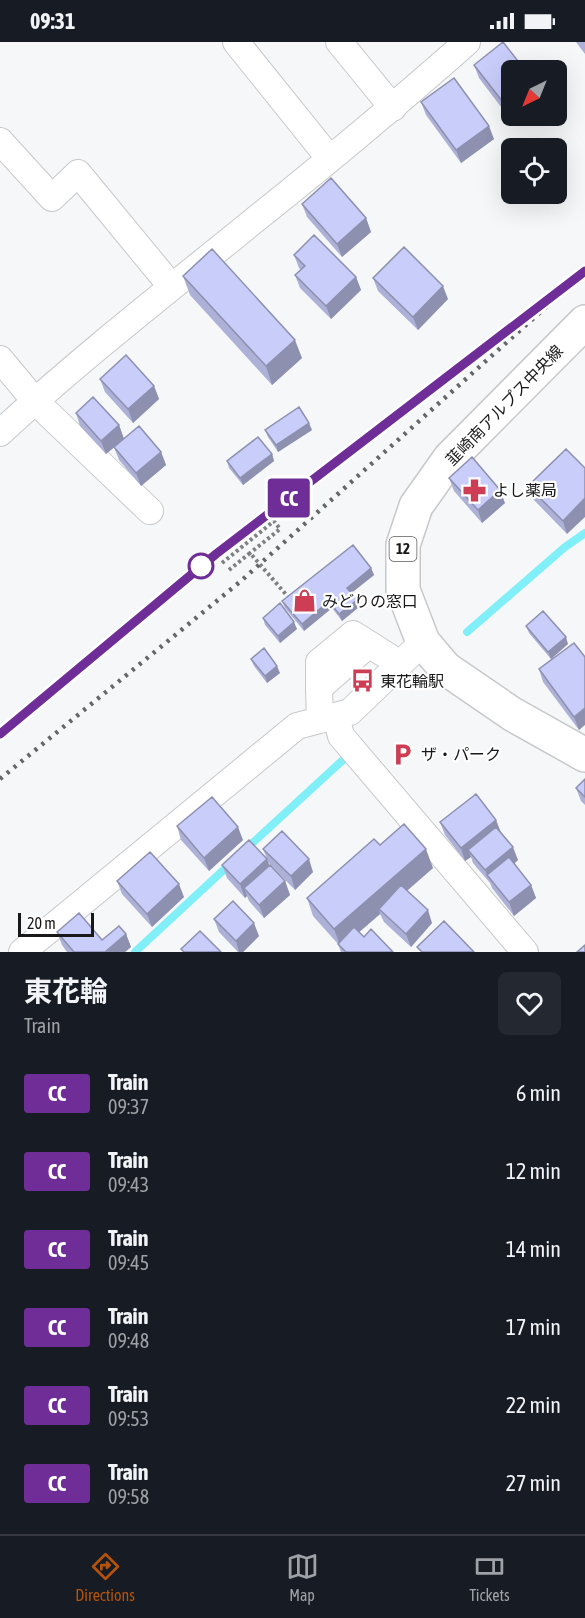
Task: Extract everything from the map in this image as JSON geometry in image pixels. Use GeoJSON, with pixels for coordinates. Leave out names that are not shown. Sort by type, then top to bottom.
{"type":"FeatureCollection","features":[{"type":"Feature","properties":{"kind":"main road","name":"韮崎南アルプス中央線"},"geometry":{"type":"LineString","coordinates":[[585,322],[450,458],[416,506],[404,545],[403,590],[412,653],[446,668],[512,714],[585,755]]}},
{"type":"Feature","properties":{"kind":"street"},"geometry":{"type":"LineString","coordinates":[[236,42],[330,159]]}},
{"type":"Feature","properties":{"kind":"street"},"geometry":{"type":"LineString","coordinates":[[339,42],[393,108]]}},
{"type":"Feature","properties":{"kind":"street"},"geometry":{"type":"LineString","coordinates":[[0,433],[171,286],[393,108],[467,42]]}},
{"type":"Feature","properties":{"kind":"street"},"geometry":{"type":"LineString","coordinates":[[0,141],[52,198],[78,173],[171,286]]}},
{"type":"Feature","properties":{"kind":"street"},"geometry":{"type":"LineString","coordinates":[[0,358],[35,401],[150,511]]}},
{"type":"Feature","properties":{"kind":"street"},"geometry":{"type":"LineString","coordinates":[[412,653],[369,644],[319,688],[328,718],[525,952]]}},
{"type":"Feature","properties":{"kind":"street"},"geometry":{"type":"LineString","coordinates":[[34,948],[297,726],[350,712],[412,653]]}},
{"type":"Feature","properties":{"kind":"path"},"geometry":{"type":"LineString","coordinates":[[222,563],[274,521],[280,529],[229,570]]}},
{"type":"Feature","properties":{"kind":"path"},"geometry":{"type":"LineString","coordinates":[[250,553],[292,602]]}},
{"type":"Feature","properties":{"kind":"building"},"geometry":{"type":"Polygon","coordinates":[[[503,42],[517,60],[501,60],[501,100],[474,65],[503,42]]]}},
{"type":"Feature","properties":{"kind":"building"},"geometry":{"type":"Polygon","coordinates":[[[454,78],[489,126],[456,150],[421,102],[454,78]]]}},
{"type":"Feature","properties":{"kind":"building"},"geometry":{"type":"Polygon","coordinates":[[[331,178],[366,218],[337,244],[302,204],[331,178]]]}},
{"type":"Feature","properties":{"kind":"building"},"geometry":{"type":"Polygon","coordinates":[[[314,235],[356,277],[326,306],[295,275],[305,266],[294,255],[314,235]]]}},
{"type":"Feature","properties":{"kind":"building"},"geometry":{"type":"Polygon","coordinates":[[[404,247],[443,286],[413,317],[373,278],[404,247]]]}},
{"type":"Feature","properties":{"kind":"building"},"geometry":{"type":"Polygon","coordinates":[[[212,249],[295,340],[266,366],[183,276],[212,249]]]}},
{"type":"Feature","properties":{"kind":"building"},"geometry":{"type":"Polygon","coordinates":[[[126,355],[154,386],[128,409],[100,379],[126,355]]]}},
{"type":"Feature","properties":{"kind":"building"},"geometry":{"type":"Polygon","coordinates":[[[93,397],[119,425],[101,441],[76,413],[93,397]]]}},
{"type":"Feature","properties":{"kind":"building"},"geometry":{"type":"Polygon","coordinates":[[[299,407],[309,423],[276,445],[265,430],[299,407]]]}},
{"type":"Feature","properties":{"kind":"building"},"geometry":{"type":"Polygon","coordinates":[[[139,426],[161,452],[136,473],[114,447],[139,426]]]}},
{"type":"Feature","properties":{"kind":"building"},"geometry":{"type":"Polygon","coordinates":[[[258,437],[272,454],[240,478],[227,461],[258,437]]]}},
{"type":"Feature","properties":{"kind":"building"},"geometry":{"type":"Polygon","coordinates":[[[566,449],[585,468],[585,498],[563,521],[528,486],[566,449]]]}},
{"type":"Feature","properties":{"kind":"building"},"geometry":{"type":"Polygon","coordinates":[[[472,457],[500,490],[478,510],[449,478],[472,457]]]}},
{"type":"Feature","properties":{"kind":"building"},"geometry":{"type":"Polygon","coordinates":[[[353,545],[371,568],[347,588],[357,600],[339,614],[329,601],[302,624],[282,601],[353,545]]]}},
{"type":"Feature","properties":{"kind":"building"},"geometry":{"type":"Polygon","coordinates":[[[280,603],[294,622],[278,636],[263,618],[280,603]]]}},
{"type":"Feature","properties":{"kind":"building"},"geometry":{"type":"Polygon","coordinates":[[[543,611],[566,637],[548,652],[526,626],[543,611]]]}},
{"type":"Feature","properties":{"kind":"building"},"geometry":{"type":"Polygon","coordinates":[[[574,643],[585,657],[585,708],[574,717],[539,669],[574,643]]]}},
{"type":"Feature","properties":{"kind":"building"},"geometry":{"type":"Polygon","coordinates":[[[264,648],[277,666],[265,676],[251,659],[264,648]]]}},
{"type":"Feature","properties":{"kind":"building"},"geometry":{"type":"Polygon","coordinates":[[[585,779],[585,797],[576,788],[585,779]]]}},
{"type":"Feature","properties":{"kind":"building"},"geometry":{"type":"Polygon","coordinates":[[[476,794],[496,820],[461,848],[440,822],[476,794]]]}},
{"type":"Feature","properties":{"kind":"building"},"geometry":{"type":"Polygon","coordinates":[[[212,797],[238,827],[204,858],[177,826],[212,797]]]}},
{"type":"Feature","properties":{"kind":"building"},"geometry":{"type":"Polygon","coordinates":[[[404,824],[426,849],[334,929],[307,898],[374,839],[380,845],[404,824]]]}},
{"type":"Feature","properties":{"kind":"building"},"geometry":{"type":"Polygon","coordinates":[[[496,827],[513,847],[485,870],[468,850],[496,827]]]}},
{"type":"Feature","properties":{"kind":"building"},"geometry":{"type":"Polygon","coordinates":[[[282,831],[309,859],[291,876],[263,849],[282,831]]]}},
{"type":"Feature","properties":{"kind":"building"},"geometry":{"type":"Polygon","coordinates":[[[249,840],[267,859],[240,884],[222,865],[249,840]]]}},
{"type":"Feature","properties":{"kind":"building"},"geometry":{"type":"Polygon","coordinates":[[[150,852],[179,884],[147,914],[117,881],[150,852]]]}},
{"type":"Feature","properties":{"kind":"building"},"geometry":{"type":"Polygon","coordinates":[[[509,857],[531,885],[509,902],[487,875],[509,857]]]}},
{"type":"Feature","properties":{"kind":"building"},"geometry":{"type":"Polygon","coordinates":[[[270,865],[285,881],[259,905],[244,888],[270,865]]]}},
{"type":"Feature","properties":{"kind":"building"},"geometry":{"type":"Polygon","coordinates":[[[401,885],[428,910],[406,934],[379,909],[401,885]]]}},
{"type":"Feature","properties":{"kind":"building"},"geometry":{"type":"Polygon","coordinates":[[[233,901],[254,923],[236,941],[214,919],[233,901]]]}},
{"type":"Feature","properties":{"kind":"building"},"geometry":{"type":"Polygon","coordinates":[[[79,913],[102,940],[119,926],[126,934],[105,952],[74,952],[57,932],[79,913]]]}},
{"type":"Feature","properties":{"kind":"building"},"geometry":{"type":"Polygon","coordinates":[[[444,921],[474,952],[422,952],[417,947],[444,921]]]}},
{"type":"Feature","properties":{"kind":"building"},"geometry":{"type":"Polygon","coordinates":[[[354,927],[364,937],[371,929],[393,952],[346,952],[338,944],[354,927]]]}},
{"type":"Feature","properties":{"kind":"building"},"geometry":{"type":"Polygon","coordinates":[[[200,931],[221,952],[184,952],[181,949],[200,931]]]}},
{"type":"Feature","properties":{"kind":"building"},"geometry":{"type":"Polygon","coordinates":[[[585,945],[585,952],[577,952],[585,945]]]}},
{"type":"Feature","properties":{"kind":"waterway"},"geometry":{"type":"LineString","coordinates":[[467,632],[565,547],[585,533]]}},
{"type":"Feature","properties":{"kind":"waterway"},"geometry":{"type":"LineString","coordinates":[[246,849],[344,759]]}},
{"type":"Feature","properties":{"kind":"waterway"},"geometry":{"type":"LineString","coordinates":[[135,952],[230,864]]}},
{"type":"Feature","properties":{"kind":"railway"},"geometry":{"type":"LineString","coordinates":[[0,779],[241,581],[585,272]]}},
{"type":"Feature","properties":{"kind":"railway"},"geometry":{"type":"LineString","coordinates":[[0,734],[216,554],[518,322]]}},
{"type":"Feature","properties":{"kind":"train","name":"CC"},"geometry":{"type":"LineString","coordinates":[[0,734],[216,554],[585,271]]}},
{"type":"Feature","properties":{"kind":"place","name":"よし薬局"},"geometry":{"type":"Point","coordinates":[475,490]}},
{"type":"Feature","properties":{"kind":"place","name":"みどりの窓口"},"geometry":{"type":"Point","coordinates":[304,601]}},
{"type":"Feature","properties":{"kind":"place","name":"東花輪駅"},"geometry":{"type":"Point","coordinates":[362,681]}},
{"type":"Feature","properties":{"kind":"place","name":"ザ・パーク"},"geometry":{"type":"Point","coordinates":[403,754]}}]}
